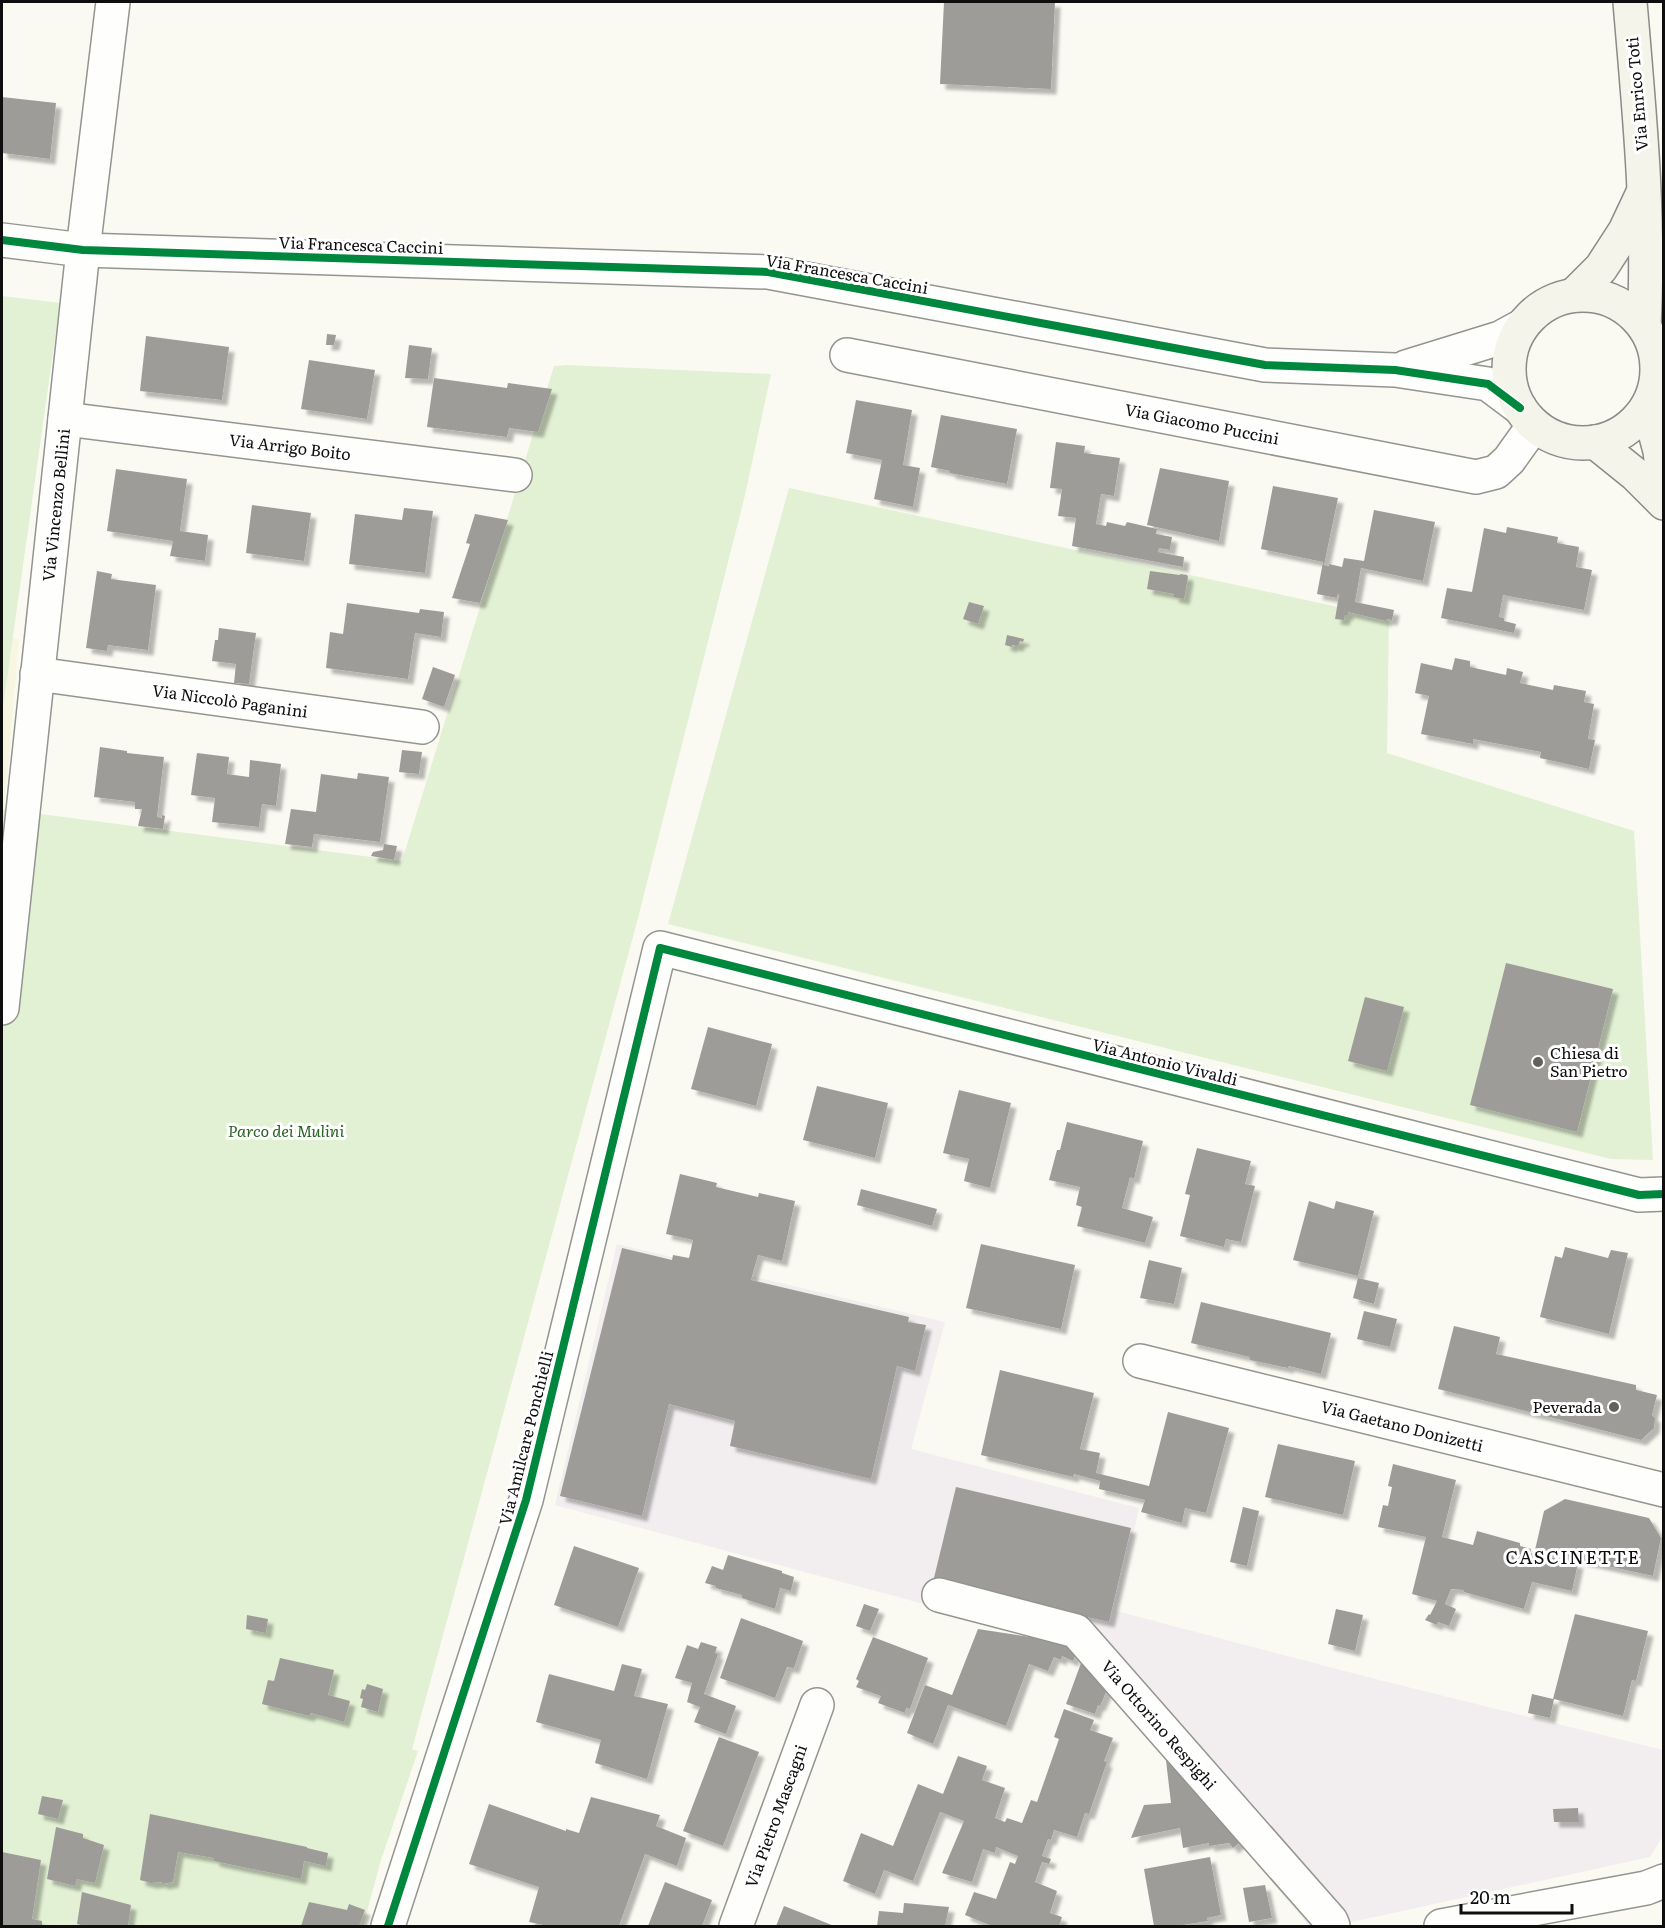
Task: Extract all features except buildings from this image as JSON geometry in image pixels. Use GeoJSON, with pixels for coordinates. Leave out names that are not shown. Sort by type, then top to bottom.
{"type":"FeatureCollection","features":[{"type":"Feature","properties":{"kind":"street","name":"Via Vincenzo Bellini"},"geometry":{"type":"LineString","coordinates":[[2,1008],[83,250],[113,2]]}},
{"type":"Feature","properties":{"kind":"street","name":"Via Enrico Toti"},"geometry":{"type":"LineString","coordinates":[[1630,2],[1654,192],[1644,326]]}},
{"type":"Feature","properties":{"kind":"street","name":"Via Enrico Toti"},"geometry":{"type":"LineString","coordinates":[[1574,295],[1601,268],[1654,192]]}},
{"type":"Feature","properties":{"kind":"street","name":"Via Francesca Caccini"},"geometry":{"type":"LineString","coordinates":[[2,240],[83,250],[768,272],[1265,365],[1395,370],[1488,384],[1527,416]]}},
{"type":"Feature","properties":{"kind":"street"},"geometry":{"type":"LineString","coordinates":[[1574,295],[1594,295],[1614,301],[1630,311],[1644,326],[1653,343],[1658,363],[1655,385],[1648,406],[1634,423],[1616,436],[1595,442],[1573,442],[1552,436],[1527,416],[1511,388],[1509,367],[1512,345],[1522,326],[1537,310],[1554,300],[1574,295]]}},
{"type":"Feature","properties":{"kind":"street","name":"Via Francesca Caccini"},"geometry":{"type":"LineString","coordinates":[[1395,370],[1500,338],[1522,326]]}},
{"type":"Feature","properties":{"kind":"street","name":"Via Giacomo Puccini"},"geometry":{"type":"LineString","coordinates":[[847,355],[1476,477],[1496,472],[1509,460],[1527,416]]}},
{"type":"Feature","properties":{"kind":"street"},"geometry":{"type":"LineString","coordinates":[[1648,406],[1660,451],[1664,485]]}},
{"type":"Feature","properties":{"kind":"street","name":"Via Arrigo Boito"},"geometry":{"type":"LineString","coordinates":[[65,419],[515,475]]}},
{"type":"Feature","properties":{"kind":"street"},"geometry":{"type":"LineString","coordinates":[[1595,442],[1636,475],[1664,503]]}},
{"type":"Feature","properties":{"kind":"street","name":"Via Niccolò Paganini"},"geometry":{"type":"LineString","coordinates":[[37,674],[422,727]]}},
{"type":"Feature","properties":{"kind":"street","name":"Via Antonio Vivaldi"},"geometry":{"type":"LineString","coordinates":[[660,948],[1639,1195],[1664,1194]]}},
{"type":"Feature","properties":{"kind":"street","name":"Via Amilcare Ponchielli"},"geometry":{"type":"LineString","coordinates":[[388,1926],[526,1500],[660,948]]}},
{"type":"Feature","properties":{"kind":"street","name":"Via Gaetano Donizetti"},"geometry":{"type":"LineString","coordinates":[[1140,1361],[1664,1490]]}},
{"type":"Feature","properties":{"kind":"street","name":"Via Ottorino Respighi"},"geometry":{"type":"LineString","coordinates":[[939,1595],[1076,1631],[1324,1912],[1333,1926]]}},
{"type":"Feature","properties":{"kind":"street","name":"Via Pietro Mascagni"},"geometry":{"type":"LineString","coordinates":[[736,1926],[817,1705]]}},
{"type":"Feature","properties":{"kind":"street"},"geometry":{"type":"LineString","coordinates":[[1441,1926],[1658,1886]]}},
{"type":"Feature","properties":{"kind":"shaded area"},"geometry":{"type":"Polygon","coordinates":[[[617,1244],[945,1322],[911,1449],[1139,1508],[1116,1611],[1379,1680],[1663,1750],[1663,1836],[1650,1857],[1333,1926],[1309,1926],[1073,1644],[555,1505],[617,1244]]]}},
{"type":"Feature","properties":{"kind":"green space"},"geometry":{"type":"Polygon","coordinates":[[[2,296],[60,303],[2,714],[2,296]]]}},
{"type":"Feature","properties":{"kind":"green space","name":"Parco dei Mulini"},"geometry":{"type":"Polygon","coordinates":[[[554,366],[771,374],[745,495],[637,922],[412,1749],[418,1751],[381,1860],[363,1926],[2,1926],[2,809],[402,861],[554,366]]]}},
{"type":"Feature","properties":{"kind":"green space"},"geometry":{"type":"Polygon","coordinates":[[[789,488],[1389,618],[1387,753],[1634,831],[1653,1160],[1611,1159],[668,924],[789,488]]]}},
{"type":"Feature","properties":{"kind":"green space"},"geometry":{"type":"Polygon","coordinates":[[[2,637],[19,639],[2,836],[2,637]]]}},
{"type":"Feature","properties":{"kind":"cycle path"},"geometry":{"type":"LineString","coordinates":[[2,240],[83,250],[768,272],[1265,365],[1395,370],[1488,384],[1520,408]]}},
{"type":"Feature","properties":{"kind":"cycle path"},"geometry":{"type":"LineString","coordinates":[[388,1926],[526,1500],[660,948],[1639,1195],[1664,1194]]}},
{"type":"Feature","properties":{"kind":"place","name":"Chiesa di San Pietro"},"geometry":{"type":"Point","coordinates":[1538,1062]}},
{"type":"Feature","properties":{"kind":"place","name":"Peverada"},"geometry":{"type":"Point","coordinates":[1614,1407]}},
{"type":"Feature","properties":{"kind":"district","name":"CASCINETTE"},"geometry":{"type":"Point","coordinates":[1573,1558]}}]}
